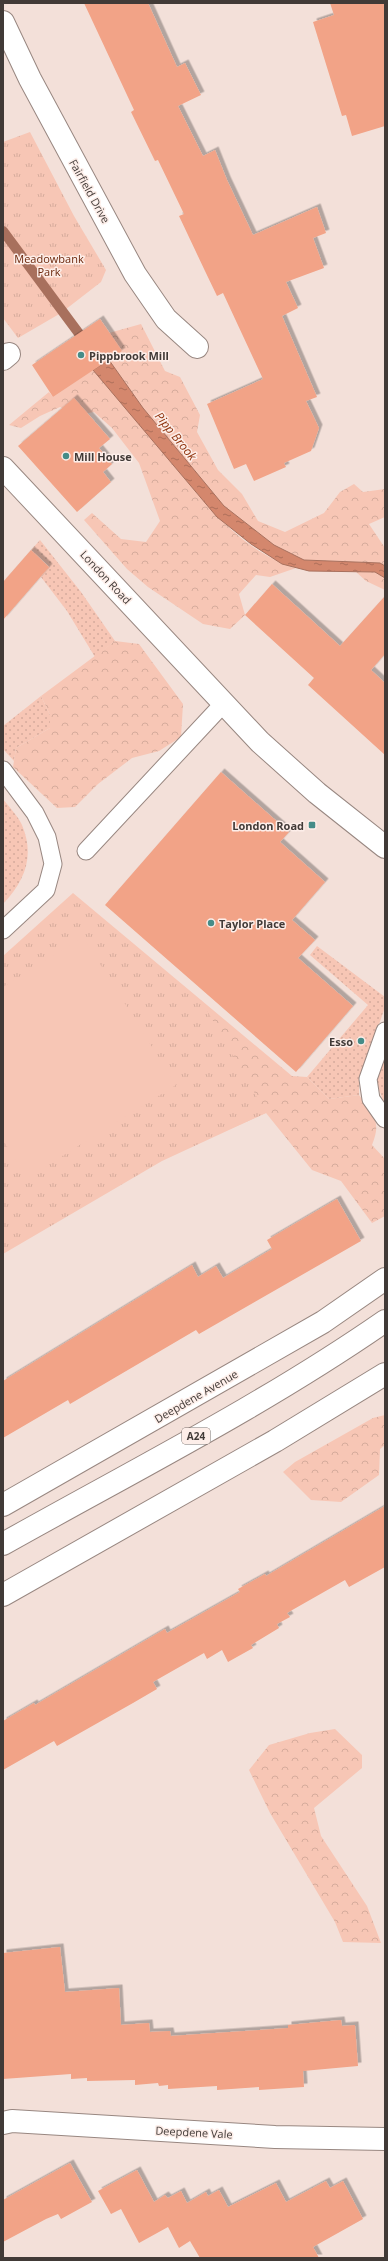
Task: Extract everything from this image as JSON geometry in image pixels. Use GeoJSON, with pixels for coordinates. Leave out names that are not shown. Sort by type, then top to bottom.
{"type":"FeatureCollection","features":[{"type":"Feature","properties":{"kind":"main road","name":"Fairfield Drive"},"geometry":{"type":"LineString","coordinates":[[3,22],[30,79],[136,274],[166,319],[196,347]]}},
{"type":"Feature","properties":{"kind":"main road","name":"London Road"},"geometry":{"type":"LineString","coordinates":[[3,468],[260,742],[317,793],[385,847]]}},
{"type":"Feature","properties":{"kind":"main road","name":"Deepdene Avenue"},"geometry":{"type":"LineString","coordinates":[[3,1505],[323,1322],[385,1280]]}},
{"type":"Feature","properties":{"kind":"main road","name":"A24"},"geometry":{"type":"LineString","coordinates":[[3,1544],[251,1405],[354,1342],[385,1321]]}},
{"type":"Feature","properties":{"kind":"main road"},"geometry":{"type":"LineString","coordinates":[[3,1595],[275,1441],[385,1374]]}},
{"type":"Feature","properties":{"kind":"main road","name":"Deepdene Vale"},"geometry":{"type":"LineString","coordinates":[[3,2122],[12,2121],[275,2137],[385,2139]]}},
{"type":"Feature","properties":{"kind":"lane"},"geometry":{"type":"LineString","coordinates":[[86,851],[224,702]]}},
{"type":"Feature","properties":{"kind":"lane"},"geometry":{"type":"LineString","coordinates":[[3,770],[35,814],[47,837],[53,864],[46,890],[3,930]]}},
{"type":"Feature","properties":{"kind":"lane"},"geometry":{"type":"LineString","coordinates":[[385,1032],[368,1079],[371,1099],[385,1119]]}},
{"type":"Feature","properties":{"kind":"green space","name":"Meadowbank Park"},"geometry":{"type":"Polygon","coordinates":[[[30,132],[74,216],[106,270],[101,282],[61,313],[18,338],[3,318],[3,142],[30,132]]]}},
{"type":"Feature","properties":{"kind":"green space"},"geometry":{"type":"Polygon","coordinates":[[[141,324],[165,371],[180,377],[200,415],[197,432],[218,470],[242,494],[258,521],[285,532],[324,513],[340,492],[354,484],[363,492],[385,489],[385,517],[369,524],[385,548],[385,566],[380,563],[304,560],[274,545],[224,506],[143,408],[109,360],[122,351],[109,333],[141,324]]]}},
{"type":"Feature","properties":{"kind":"green space"},"geometry":{"type":"Polygon","coordinates":[[[93,370],[219,518],[236,534],[255,548],[274,560],[296,568],[270,577],[256,575],[239,594],[245,615],[230,629],[203,624],[148,587],[127,569],[84,520],[92,513],[121,539],[146,542],[160,521],[139,463],[112,428],[94,412],[77,415],[60,407],[40,416],[21,428],[9,425],[49,392],[53,397],[93,370]]]}},
{"type":"Feature","properties":{"kind":"green space"},"geometry":{"type":"Polygon","coordinates":[[[40,540],[81,592],[115,641],[95,657],[67,611],[41,577],[49,566],[31,550],[40,540]]]}},
{"type":"Feature","properties":{"kind":"green space"},"geometry":{"type":"Polygon","coordinates":[[[356,572],[375,572],[385,578],[385,590],[366,581],[356,572]]]}},
{"type":"Feature","properties":{"kind":"green space"},"geometry":{"type":"Polygon","coordinates":[[[115,641],[139,644],[183,704],[181,737],[159,751],[132,758],[98,784],[75,807],[57,808],[13,767],[16,748],[50,728],[50,715],[41,696],[115,641]]]}},
{"type":"Feature","properties":{"kind":"green space"},"geometry":{"type":"Polygon","coordinates":[[[41,696],[50,715],[50,728],[16,748],[14,761],[3,749],[3,726],[41,696]]]}},
{"type":"Feature","properties":{"kind":"green space"},"geometry":{"type":"Polygon","coordinates":[[[3,799],[22,825],[28,847],[28,858],[22,877],[11,895],[3,904],[3,799]]]}},
{"type":"Feature","properties":{"kind":"green space"},"geometry":{"type":"Polygon","coordinates":[[[73,893],[201,1000],[266,1113],[162,1161],[3,1254],[3,956],[73,893]]]}},
{"type":"Feature","properties":{"kind":"green space"},"geometry":{"type":"Polygon","coordinates":[[[83,937],[176,1085],[27,1178],[3,1140],[3,987],[83,937]]]}},
{"type":"Feature","properties":{"kind":"green space"},"geometry":{"type":"Polygon","coordinates":[[[317,946],[385,997],[385,1007],[359,1083],[359,1095],[329,1099],[307,1077],[368,1005],[310,955],[317,946]]]}},
{"type":"Feature","properties":{"kind":"green space"},"geometry":{"type":"Polygon","coordinates":[[[201,1000],[292,1076],[307,1077],[329,1099],[359,1095],[372,1113],[376,1124],[375,1137],[372,1145],[385,1159],[385,1216],[372,1223],[341,1181],[312,1170],[266,1113],[230,1129],[203,1030],[201,1000]]]}},
{"type":"Feature","properties":{"kind":"green space"},"geometry":{"type":"Polygon","coordinates":[[[385,1059],[385,1103],[378,1087],[378,1075],[381,1064],[385,1059]]]}},
{"type":"Feature","properties":{"kind":"green space"},"geometry":{"type":"Polygon","coordinates":[[[385,1415],[385,1445],[380,1449],[379,1475],[341,1502],[311,1500],[283,1472],[295,1462],[373,1418],[385,1415]]]}},
{"type":"Feature","properties":{"kind":"green space"},"geometry":{"type":"Polygon","coordinates":[[[335,1729],[362,1755],[362,1768],[314,1808],[321,1836],[367,1906],[381,1943],[343,1942],[335,1922],[270,1813],[249,1770],[269,1745],[310,1733],[335,1729]]]}},
{"type":"Feature","properties":{"kind":"water"},"geometry":{"type":"Polygon","coordinates":[[[109,360],[143,408],[224,506],[274,545],[304,560],[380,563],[385,566],[385,578],[375,572],[309,571],[282,564],[251,544],[217,517],[93,370],[109,360]]]}},
{"type":"Feature","properties":{"kind":"building"},"geometry":{"type":"Polygon","coordinates":[[[84,3],[148,3],[177,67],[185,63],[201,95],[178,106],[203,156],[215,150],[227,180],[253,235],[317,207],[326,233],[313,238],[324,268],[286,282],[298,308],[282,316],[317,397],[306,401],[319,428],[311,451],[284,463],[286,467],[254,481],[246,464],[234,469],[207,404],[263,379],[223,293],[217,296],[205,271],[179,216],[184,214],[158,160],[155,161],[131,112],[134,110],[84,3]]]}},
{"type":"Feature","properties":{"kind":"building"},"geometry":{"type":"Polygon","coordinates":[[[330,3],[385,3],[385,126],[352,136],[346,115],[342,116],[313,22],[334,15],[330,3]]]}},
{"type":"Feature","properties":{"kind":"building","name":"Pippbrook Mill"},"geometry":{"type":"Polygon","coordinates":[[[100,319],[122,351],[53,397],[32,365],[100,319]]]}},
{"type":"Feature","properties":{"kind":"building","name":"Mill House"},"geometry":{"type":"Polygon","coordinates":[[[74,398],[110,439],[99,448],[112,464],[103,472],[111,482],[77,512],[18,446],[74,398]]]}},
{"type":"Feature","properties":{"kind":"building"},"geometry":{"type":"Polygon","coordinates":[[[31,550],[49,567],[3,620],[3,582],[31,550]]]}},
{"type":"Feature","properties":{"kind":"building"},"geometry":{"type":"Polygon","coordinates":[[[272,584],[340,646],[385,596],[385,654],[371,670],[385,683],[385,755],[308,685],[314,678],[245,615],[272,584]]]}},
{"type":"Feature","properties":{"kind":"building","name":"Taylor Place"},"geometry":{"type":"Polygon","coordinates":[[[221,772],[289,832],[280,842],[325,882],[292,920],[315,940],[298,958],[353,1006],[296,1072],[105,905],[221,772]]]}},
{"type":"Feature","properties":{"kind":"building"},"geometry":{"type":"Polygon","coordinates":[[[337,1199],[361,1241],[199,1334],[196,1330],[70,1404],[68,1400],[3,1438],[3,1381],[192,1265],[198,1277],[216,1266],[223,1278],[272,1249],[267,1240],[337,1199]]]}},
{"type":"Feature","properties":{"kind":"building"},"geometry":{"type":"Polygon","coordinates":[[[385,1506],[385,1567],[349,1587],[345,1580],[287,1613],[290,1617],[277,1624],[279,1628],[251,1645],[253,1648],[228,1662],[222,1650],[207,1659],[204,1653],[153,1682],[157,1689],[133,1703],[57,1746],[54,1741],[3,1770],[3,1721],[34,1703],[35,1705],[165,1629],[167,1633],[240,1592],[238,1589],[265,1574],[266,1576],[385,1506]]]}},
{"type":"Feature","properties":{"kind":"building"},"geometry":{"type":"Polygon","coordinates":[[[60,1947],[65,1992],[119,1988],[121,2025],[149,2023],[150,2032],[170,2031],[171,2036],[288,2028],[288,2025],[341,2020],[342,2026],[355,2025],[358,2066],[303,2071],[304,2087],[259,2090],[259,2087],[217,2090],[217,2086],[168,2089],[168,2085],[159,2086],[158,2083],[135,2085],[135,2080],[87,2081],[87,2078],[71,2079],[71,2074],[3,2079],[3,1953],[60,1947]]]}},
{"type":"Feature","properties":{"kind":"building"},"geometry":{"type":"Polygon","coordinates":[[[70,2163],[92,2202],[61,2219],[58,2214],[46,2219],[3,2242],[3,2200],[70,2163]]]}},
{"type":"Feature","properties":{"kind":"building"},"geometry":{"type":"Polygon","coordinates":[[[137,2170],[154,2202],[165,2195],[168,2198],[181,2191],[187,2203],[206,2192],[208,2196],[219,2190],[228,2207],[276,2183],[286,2202],[326,2181],[330,2188],[343,2181],[363,2219],[313,2247],[319,2258],[200,2258],[190,2241],[179,2248],[168,2227],[139,2243],[121,2209],[111,2214],[98,2191],[137,2170]]]}},
{"type":"Feature","properties":{"kind":"waterway","name":"Pipp Brook"},"geometry":{"type":"LineString","coordinates":[[3,231],[86,343]]}},
{"type":"Feature","properties":{"kind":"place","name":"Pippbrook Mill"},"geometry":{"type":"Point","coordinates":[81,355]}},
{"type":"Feature","properties":{"kind":"place","name":"Mill House"},"geometry":{"type":"Point","coordinates":[66,456]}},
{"type":"Feature","properties":{"kind":"place","name":"London Road"},"geometry":{"type":"Point","coordinates":[312,825]}},
{"type":"Feature","properties":{"kind":"place","name":"Taylor Place"},"geometry":{"type":"Point","coordinates":[211,923]}},
{"type":"Feature","properties":{"kind":"place","name":"Esso"},"geometry":{"type":"Point","coordinates":[361,1041]}}]}
